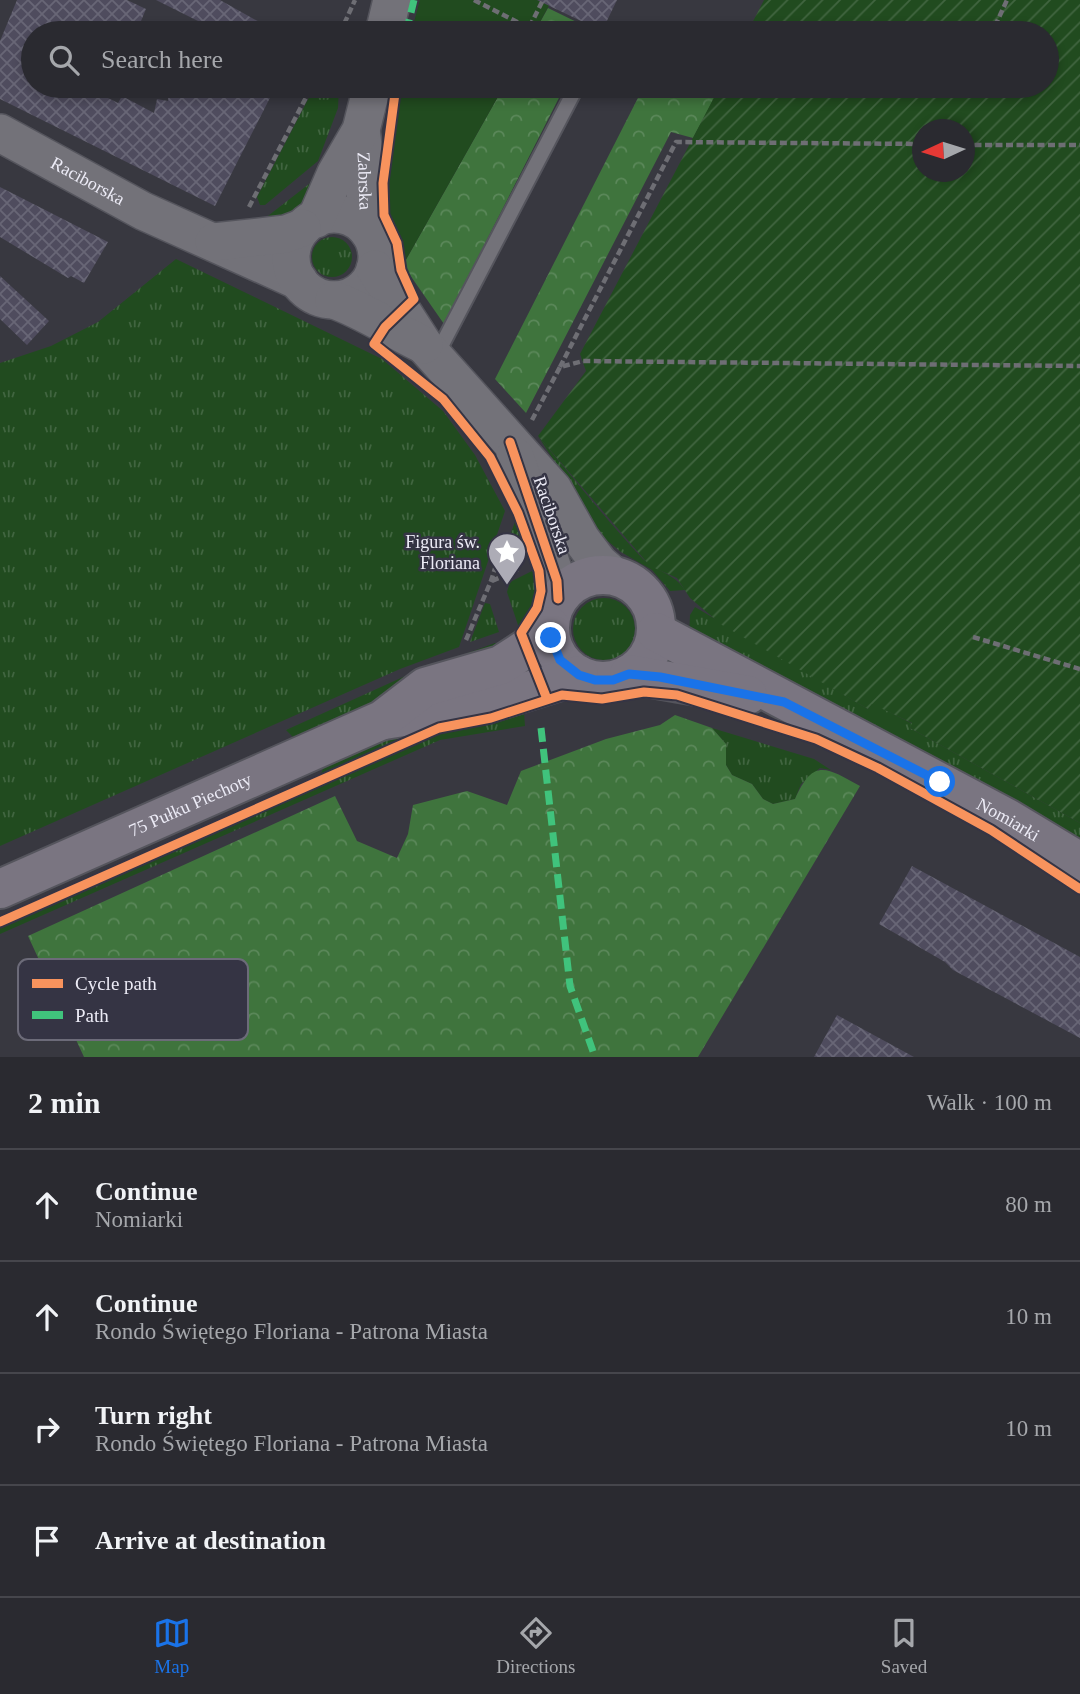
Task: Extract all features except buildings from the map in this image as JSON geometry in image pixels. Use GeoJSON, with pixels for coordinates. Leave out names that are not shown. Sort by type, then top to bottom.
{"type":"FeatureCollection","features":[{"type":"Feature","properties":{"kind":"main road"},"geometry":{"type":"LineString","coordinates":[[601,574],[614,576],[632,583],[645,595],[653,611],[656,632],[652,649],[643,663],[629,674],[613,680],[595,680],[579,675],[560,660],[551,638],[554,612],[577,581],[601,574]]}},
{"type":"Feature","properties":{"kind":"main road","name":"75 Pułku Piechoty"},"geometry":{"type":"LineString","coordinates":[[0,889],[382,720],[425,687],[501,665],[527,648],[554,612]]}},
{"type":"Feature","properties":{"kind":"main road","name":"Nomiarki"},"geometry":{"type":"LineString","coordinates":[[656,632],[951,788],[1080,862]]}},
{"type":"Feature","properties":{"kind":"main road","name":"Nomiarki"},"geometry":{"type":"LineString","coordinates":[[629,674],[784,702]]}},
{"type":"Feature","properties":{"kind":"main road","name":"75 Pułku Piechoty"},"geometry":{"type":"LineString","coordinates":[[382,720],[486,704],[579,675]]}},
{"type":"Feature","properties":{"kind":"street"},"geometry":{"type":"LineString","coordinates":[[387,21],[392,0]]}},
{"type":"Feature","properties":{"kind":"street","name":"Zabrska"},"geometry":{"type":"LineString","coordinates":[[309,223],[361,130],[369,98]]}},
{"type":"Feature","properties":{"kind":"street","name":"Zabrska"},"geometry":{"type":"LineString","coordinates":[[361,130],[367,163],[364,207],[369,232]]}},
{"type":"Feature","properties":{"kind":"street","name":"Raciborska"},"geometry":{"type":"LineString","coordinates":[[0,133],[143,211],[299,281]]}},
{"type":"Feature","properties":{"kind":"street"},"geometry":{"type":"LineString","coordinates":[[345,216],[369,232],[376,250],[375,270],[364,288],[355,295],[334,300],[314,295],[299,281],[291,258],[294,242],[309,223],[345,216]]}},
{"type":"Feature","properties":{"kind":"street","name":"Raciborska"},"geometry":{"type":"LineString","coordinates":[[214,242],[286,234],[309,223]]}},
{"type":"Feature","properties":{"kind":"street","name":"Raciborska"},"geometry":{"type":"LineString","coordinates":[[375,270],[430,351],[519,436],[581,539],[599,563],[614,576]]}},
{"type":"Feature","properties":{"kind":"street","name":"Raciborska"},"geometry":{"type":"LineString","coordinates":[[334,300],[354,307],[430,351]]}},
{"type":"Feature","properties":{"kind":"street","name":"Raciborska"},"geometry":{"type":"LineString","coordinates":[[519,436],[557,581],[554,612]]}},
{"type":"Feature","properties":{"kind":"lane"},"geometry":{"type":"LineString","coordinates":[[430,351],[570,98]]}},
{"type":"Feature","properties":{"kind":"path"},"geometry":{"type":"LineString","coordinates":[[345,21],[355,0]]}},
{"type":"Feature","properties":{"kind":"path"},"geometry":{"type":"LineString","coordinates":[[474,0],[515,21]]}},
{"type":"Feature","properties":{"kind":"path"},"geometry":{"type":"LineString","coordinates":[[532,21],[543,0]]}},
{"type":"Feature","properties":{"kind":"path"},"geometry":{"type":"LineString","coordinates":[[997,21],[1007,0]]}},
{"type":"Feature","properties":{"kind":"path"},"geometry":{"type":"LineString","coordinates":[[245,215],[306,98]]}},
{"type":"Feature","properties":{"kind":"path"},"geometry":{"type":"LineString","coordinates":[[519,436],[560,367],[676,142],[912,144]]}},
{"type":"Feature","properties":{"kind":"path"},"geometry":{"type":"LineString","coordinates":[[975,145],[1080,145]]}},
{"type":"Feature","properties":{"kind":"path"},"geometry":{"type":"LineString","coordinates":[[560,367],[583,361],[1080,366]]}},
{"type":"Feature","properties":{"kind":"path"},"geometry":{"type":"LineString","coordinates":[[463,650],[491,582],[508,529]]}},
{"type":"Feature","properties":{"kind":"path"},"geometry":{"type":"LineString","coordinates":[[491,582],[527,565]]}},
{"type":"Feature","properties":{"kind":"path"},"geometry":{"type":"LineString","coordinates":[[973,637],[1080,669]]}},
{"type":"Feature","properties":{"kind":"green space"},"geometry":{"type":"Polygon","coordinates":[[[420,0],[552,0],[541,21],[414,21],[420,0]]]}},
{"type":"Feature","properties":{"kind":"green space"},"geometry":{"type":"Polygon","coordinates":[[[764,0],[1080,0],[1080,823],[910,728],[912,723],[872,704],[868,709],[722,625],[690,598],[677,578],[650,566],[538,436],[586,371],[580,354],[714,98],[1059,98],[1059,21],[753,21],[764,0]]]}},
{"type":"Feature","properties":{"kind":"green space"},"geometry":{"type":"Polygon","coordinates":[[[548,8],[575,21],[541,21],[548,8]]]}},
{"type":"Feature","properties":{"kind":"green space"},"geometry":{"type":"Polygon","coordinates":[[[309,98],[338,98],[338,108],[318,161],[265,205],[260,205],[257,197],[309,98]]]}},
{"type":"Feature","properties":{"kind":"green space"},"geometry":{"type":"Polygon","coordinates":[[[399,98],[497,98],[403,265],[400,236],[389,213],[386,189],[399,98]]]}},
{"type":"Feature","properties":{"kind":"green space"},"geometry":{"type":"Polygon","coordinates":[[[497,98],[559,98],[444,324],[403,265],[497,98]]]}},
{"type":"Feature","properties":{"kind":"green space"},"geometry":{"type":"Polygon","coordinates":[[[638,98],[714,98],[693,138],[671,132],[526,413],[495,379],[638,98]]]}},
{"type":"Feature","properties":{"kind":"green space"},"geometry":{"type":"Polygon","coordinates":[[[318,177],[300,210],[286,216],[264,219],[318,177]]]}},
{"type":"Feature","properties":{"kind":"green space"},"geometry":{"type":"Polygon","coordinates":[[[332,237],[346,243],[352,257],[346,271],[332,277],[318,271],[312,257],[318,243],[332,237]]]}},
{"type":"Feature","properties":{"kind":"green space"},"geometry":{"type":"Polygon","coordinates":[[[176,259],[382,359],[443,411],[475,455],[505,511],[459,647],[400,669],[0,846],[0,363],[51,346],[98,322],[176,259]]]}},
{"type":"Feature","properties":{"kind":"green space"},"geometry":{"type":"Polygon","coordinates":[[[538,436],[643,559],[676,580],[685,590],[670,591],[652,570],[621,552],[604,538],[538,436]]]}},
{"type":"Feature","properties":{"kind":"green space"},"geometry":{"type":"Polygon","coordinates":[[[516,519],[529,553],[501,567],[500,563],[516,519]]]}},
{"type":"Feature","properties":{"kind":"green space"},"geometry":{"type":"Polygon","coordinates":[[[534,570],[534,601],[519,628],[507,592],[510,582],[534,570]]]}},
{"type":"Feature","properties":{"kind":"green space"},"geometry":{"type":"Polygon","coordinates":[[[598,598],[610,598],[626,607],[633,617],[633,641],[626,651],[610,660],[598,660],[587,655],[578,646],[573,635],[573,623],[578,612],[587,603],[598,598]]]}},
{"type":"Feature","properties":{"kind":"green space"},"geometry":{"type":"Polygon","coordinates":[[[485,603],[490,604],[499,632],[470,642],[485,603]]]}},
{"type":"Feature","properties":{"kind":"green space"},"geometry":{"type":"Polygon","coordinates":[[[695,607],[868,709],[872,703],[913,724],[910,728],[1080,823],[1080,841],[689,638],[690,615],[695,607]]]}},
{"type":"Feature","properties":{"kind":"green space"},"geometry":{"type":"Polygon","coordinates":[[[495,643],[503,647],[415,680],[297,741],[286,730],[403,677],[495,643]]]}},
{"type":"Feature","properties":{"kind":"green space"},"geometry":{"type":"Polygon","coordinates":[[[524,712],[525,726],[440,740],[0,934],[0,926],[440,732],[524,712]]]}},
{"type":"Feature","properties":{"kind":"green space"},"geometry":{"type":"Polygon","coordinates":[[[675,715],[712,728],[726,744],[726,765],[732,775],[752,784],[763,799],[773,804],[795,799],[808,777],[822,770],[838,774],[860,786],[698,1057],[84,1057],[76,1040],[248,1040],[248,959],[39,959],[28,936],[335,796],[357,841],[397,858],[408,834],[413,805],[467,791],[507,805],[521,771],[606,739],[660,725],[675,715]]]}},
{"type":"Feature","properties":{"kind":"green space"},"geometry":{"type":"Polygon","coordinates":[[[441,722],[320,776],[326,762],[365,744],[441,722]]]}},
{"type":"Feature","properties":{"kind":"green space"},"geometry":{"type":"Polygon","coordinates":[[[712,728],[814,759],[831,770],[820,768],[801,784],[795,799],[773,804],[763,799],[752,784],[732,775],[726,765],[726,744],[712,728]]]}},
{"type":"Feature","properties":{"kind":"marked path"},"geometry":{"type":"LineString","coordinates":[[409,21],[414,0]]}},
{"type":"Feature","properties":{"kind":"marked path"},"geometry":{"type":"LineString","coordinates":[[541,728],[570,986],[595,1057]]}},
{"type":"Feature","properties":{"kind":"cycle path"},"geometry":{"type":"LineString","coordinates":[[394,98],[383,183],[384,215],[397,243],[401,270],[414,299],[385,327],[374,344],[443,399],[490,457],[518,513],[539,571],[541,591],[537,608],[521,633],[547,699]]}},
{"type":"Feature","properties":{"kind":"cycle path"},"geometry":{"type":"LineString","coordinates":[[510,442],[557,581],[558,599]]}},
{"type":"Feature","properties":{"kind":"cycle path"},"geometry":{"type":"LineString","coordinates":[[0,922],[439,728],[491,718],[562,695],[602,699],[644,692],[677,695],[816,739],[878,768],[991,830],[1080,889]]}},
{"type":"Feature","properties":{"kind":"place","name":"Figura św. Floriana"},"geometry":{"type":"Point","coordinates":[507,586]}},
{"type":"Feature","properties":{"kind":"route"},"geometry":{"type":"LineString","coordinates":[[551,638],[560,660],[579,675],[595,680],[613,680],[629,674],[660,677],[784,702],[842,729],[940,782]]}}]}
